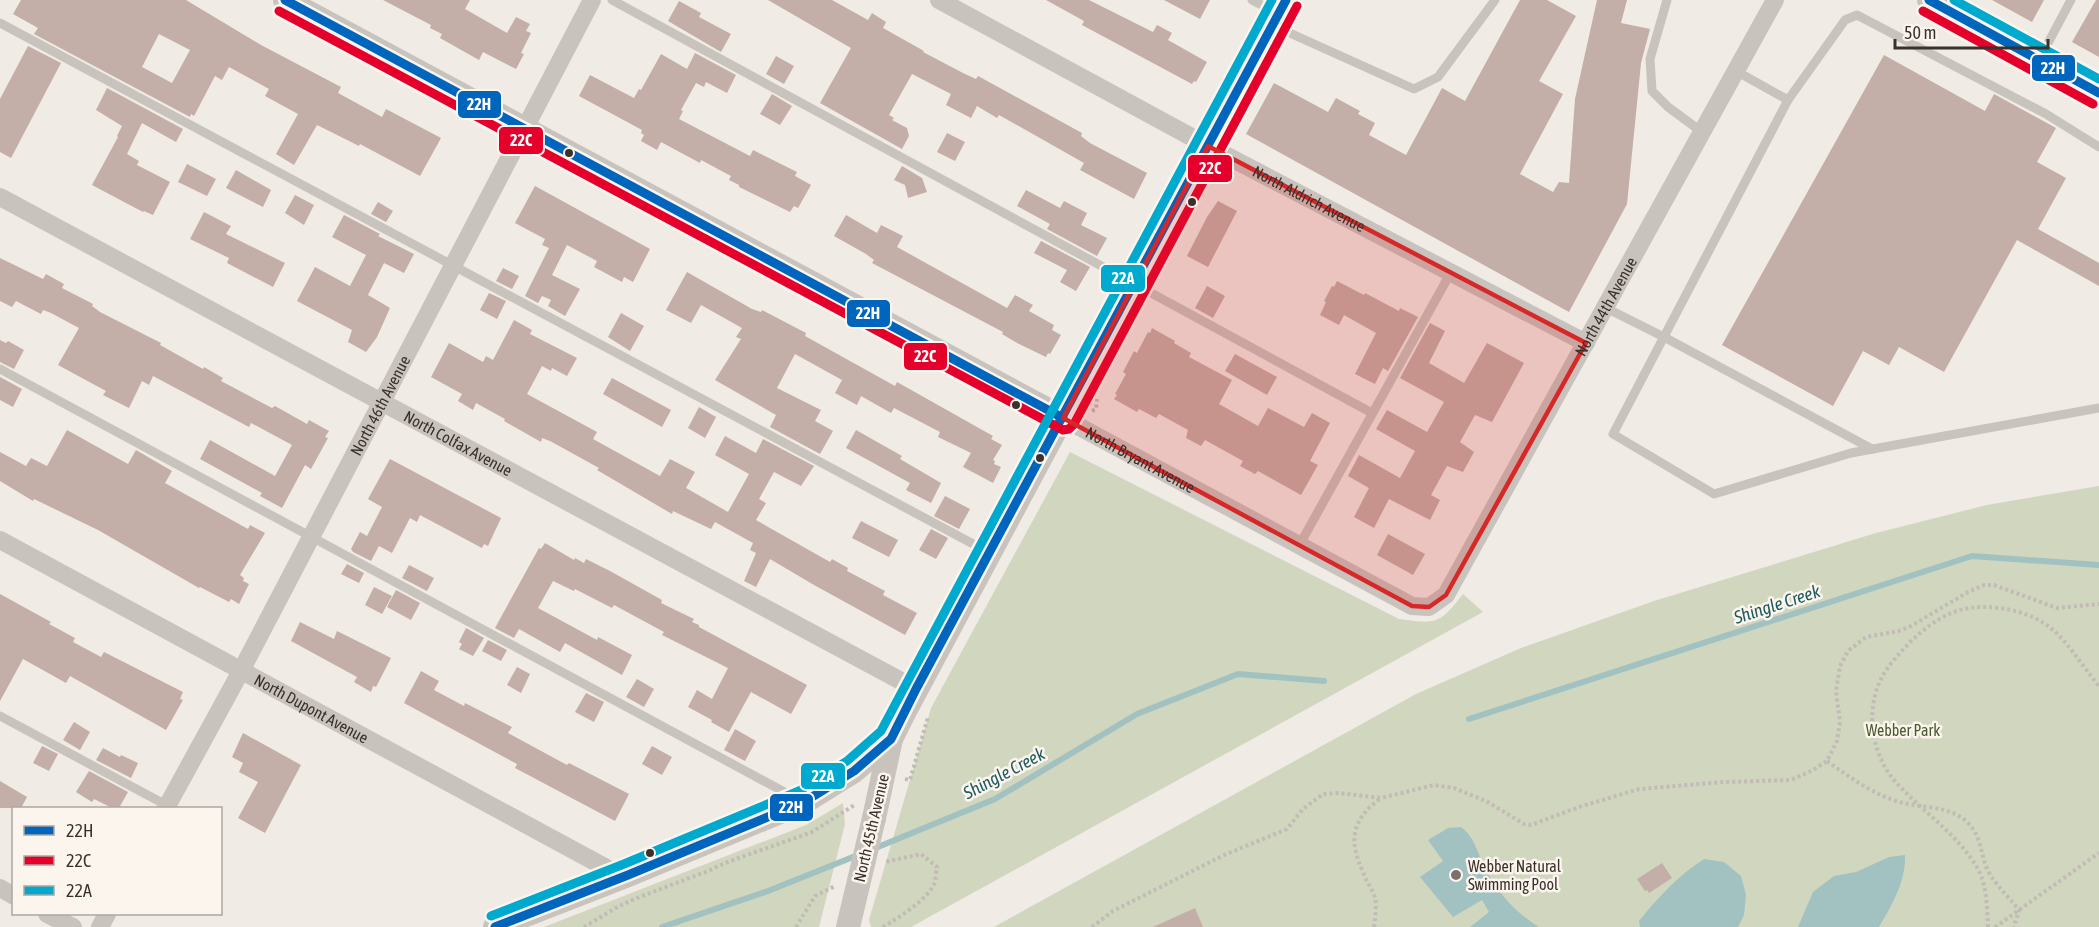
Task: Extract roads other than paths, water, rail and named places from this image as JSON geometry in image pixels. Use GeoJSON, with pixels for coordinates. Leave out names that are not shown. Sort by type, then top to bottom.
{"type":"FeatureCollection","features":[{"type":"Feature","properties":{"kind":"street","name":"North Bryant Avenue"},"geometry":{"type":"LineString","coordinates":[[285,0],[1412,606],[1430,607]]}},
{"type":"Feature","properties":{"kind":"street","name":"North 46th Avenue"},"geometry":{"type":"LineString","coordinates":[[167,807],[242,671],[592,0]]}},
{"type":"Feature","properties":{"kind":"street","name":"North Aldrich Avenue"},"geometry":{"type":"LineString","coordinates":[[939,0],[1208,146],[1586,343]]}},
{"type":"Feature","properties":{"kind":"street","name":"North 44th Avenue"},"geometry":{"type":"LineString","coordinates":[[1430,607],[1446,594],[1775,0]]}},
{"type":"Feature","properties":{"kind":"street"},"geometry":{"type":"LineString","coordinates":[[1942,3],[2099,93]]}},
{"type":"Feature","properties":{"kind":"street","name":"North 45th Avenue"},"geometry":{"type":"LineString","coordinates":[[848,927],[891,740],[916,689],[1280,13]]}},
{"type":"Feature","properties":{"kind":"street","name":"North Colfax Avenue"},"geometry":{"type":"LineString","coordinates":[[0,197],[916,689]]}},
{"type":"Feature","properties":{"kind":"street","name":"North Dupont Avenue"},"geometry":{"type":"LineString","coordinates":[[0,540],[623,877]]}},
{"type":"Feature","properties":{"kind":"street"},"geometry":{"type":"LineString","coordinates":[[495,927],[804,802],[854,771],[891,740]]}},
{"type":"Feature","properties":{"kind":"street"},"geometry":{"type":"LineString","coordinates":[[49,915],[73,927]]}},
{"type":"Feature","properties":{"kind":"lane"},"geometry":{"type":"LineString","coordinates":[[612,0],[1372,413]]}},
{"type":"Feature","properties":{"kind":"lane"},"geometry":{"type":"LineString","coordinates":[[1252,0],[1280,13],[1292,34],[1414,88],[1438,77],[1495,0]]}},
{"type":"Feature","properties":{"kind":"lane"},"geometry":{"type":"LineString","coordinates":[[1667,0],[1650,59],[1652,91],[1668,107],[1702,132]]}},
{"type":"Feature","properties":{"kind":"lane"},"geometry":{"type":"LineString","coordinates":[[2038,60],[2071,0]]}},
{"type":"Feature","properties":{"kind":"lane"},"geometry":{"type":"LineString","coordinates":[[2099,147],[2046,114],[1857,15],[1845,20],[1788,100],[1613,434],[1714,494],[1851,453],[2099,408]]}},
{"type":"Feature","properties":{"kind":"lane"},"geometry":{"type":"LineString","coordinates":[[0,23],[990,553]]}},
{"type":"Feature","properties":{"kind":"lane"},"geometry":{"type":"LineString","coordinates":[[1736,71],[1788,100]]}},
{"type":"Feature","properties":{"kind":"lane"},"geometry":{"type":"LineString","coordinates":[[1300,544],[1451,272]]}},
{"type":"Feature","properties":{"kind":"lane"},"geometry":{"type":"LineString","coordinates":[[1605,308],[1664,337],[1872,449]]}},
{"type":"Feature","properties":{"kind":"lane"},"geometry":{"type":"LineString","coordinates":[[0,369],[804,802]]}},
{"type":"Feature","properties":{"kind":"lane"},"geometry":{"type":"LineString","coordinates":[[0,716],[167,807]]}},
{"type":"Feature","properties":{"kind":"water","name":"Webber Natural Swimming Pool"},"geometry":{"type":"Polygon","coordinates":[[[1461,827],[1473,842],[1487,872],[1503,896],[1516,910],[1539,927],[1470,927],[1489,912],[1482,900],[1453,917],[1420,877],[1443,861],[1428,840],[1448,828],[1461,827]]]}},
{"type":"Feature","properties":{"kind":"water"},"geometry":{"type":"Polygon","coordinates":[[[1905,855],[1901,883],[1879,927],[1798,927],[1813,892],[1834,876],[1856,872],[1889,857],[1905,855]]]}},
{"type":"Feature","properties":{"kind":"water"},"geometry":{"type":"Polygon","coordinates":[[[1704,859],[1724,862],[1741,876],[1746,895],[1744,915],[1738,927],[1640,927],[1639,921],[1677,879],[1704,859]]]}},
{"type":"Feature","properties":{"kind":"waterway","name":"Shingle Creek"},"geometry":{"type":"LineString","coordinates":[[1469,719],[1972,556],[2099,565]]}},
{"type":"Feature","properties":{"kind":"waterway","name":"Shingle Creek"},"geometry":{"type":"LineString","coordinates":[[873,849],[995,799],[1137,714],[1238,674],[1324,681]]}},
{"type":"Feature","properties":{"kind":"waterway","name":"Shingle Creek"},"geometry":{"type":"LineString","coordinates":[[662,927],[768,891],[858,855]]}},
{"type":"Feature","properties":{"kind":"place","name":"Webber Natural Swimming Pool"},"geometry":{"type":"Point","coordinates":[1456,875]}},
{"type":"Feature","properties":{"kind":"park label","name":"Webber Park"},"geometry":{"type":"Point","coordinates":[1903,730]}}]}
